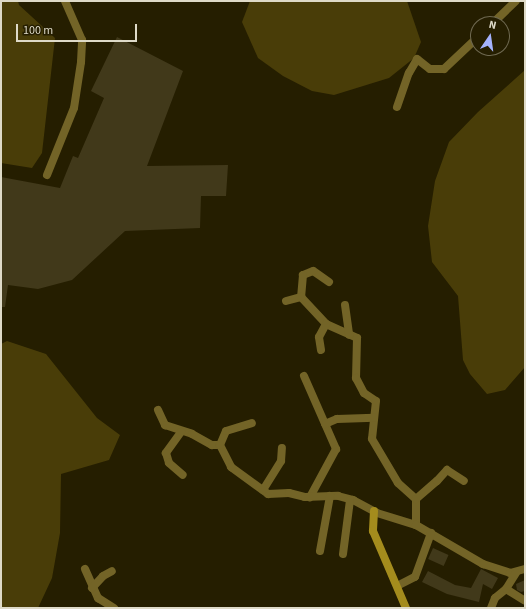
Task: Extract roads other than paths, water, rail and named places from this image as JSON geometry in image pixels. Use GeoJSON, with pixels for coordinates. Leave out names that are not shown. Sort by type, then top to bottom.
{"type":"FeatureCollection","features":[{"type":"Feature","properties":{"kind":"street"},"geometry":{"type":"LineString","coordinates":[[47,175],[74,108],[81,62],[82,40],[65,1]]}},
{"type":"Feature","properties":{"kind":"street"},"geometry":{"type":"LineString","coordinates":[[500,16],[516,1]]}},
{"type":"Feature","properties":{"kind":"street"},"geometry":{"type":"LineString","coordinates":[[397,107],[409,73],[417,59],[430,69],[444,69],[470,45]]}},
{"type":"Feature","properties":{"kind":"street"},"geometry":{"type":"LineString","coordinates":[[329,282],[313,271],[302,275],[301,297],[326,324],[357,338],[356,378],[364,393],[376,401],[372,439],[378,452],[398,483],[416,499],[416,525]]}},
{"type":"Feature","properties":{"kind":"street"},"geometry":{"type":"LineString","coordinates":[[286,301],[301,297]]}},
{"type":"Feature","properties":{"kind":"street"},"geometry":{"type":"LineString","coordinates":[[345,304],[350,335]]}},
{"type":"Feature","properties":{"kind":"street"},"geometry":{"type":"LineString","coordinates":[[320,350],[319,337],[326,324]]}},
{"type":"Feature","properties":{"kind":"street"},"geometry":{"type":"LineString","coordinates":[[304,376],[336,449],[310,497]]}},
{"type":"Feature","properties":{"kind":"street"},"geometry":{"type":"LineString","coordinates":[[158,410],[165,425],[181,432],[192,434],[212,445],[220,444]]}},
{"type":"Feature","properties":{"kind":"street"},"geometry":{"type":"LineString","coordinates":[[325,424],[338,420],[374,418]]}},
{"type":"Feature","properties":{"kind":"street"},"geometry":{"type":"LineString","coordinates":[[220,444],[226,431],[252,423]]}},
{"type":"Feature","properties":{"kind":"street"},"geometry":{"type":"LineString","coordinates":[[181,432],[166,453],[169,463],[183,475]]}},
{"type":"Feature","properties":{"kind":"street"},"geometry":{"type":"LineString","coordinates":[[220,444],[231,467],[268,494],[289,493],[310,497],[330,496],[350,500],[374,511],[416,525],[483,564],[516,573]]}},
{"type":"Feature","properties":{"kind":"street"},"geometry":{"type":"LineString","coordinates":[[262,490],[281,461],[282,448]]}},
{"type":"Feature","properties":{"kind":"street"},"geometry":{"type":"LineString","coordinates":[[416,499],[437,482],[446,470],[464,481]]}},
{"type":"Feature","properties":{"kind":"street"},"geometry":{"type":"LineString","coordinates":[[320,551],[330,496]]}},
{"type":"Feature","properties":{"kind":"street"},"geometry":{"type":"LineString","coordinates":[[343,554],[350,500]]}},
{"type":"Feature","properties":{"kind":"street"},"geometry":{"type":"LineString","coordinates":[[374,511],[373,531],[406,608]]}},
{"type":"Feature","properties":{"kind":"street"},"geometry":{"type":"LineString","coordinates":[[397,586],[415,577],[431,533]]}},
{"type":"Feature","properties":{"kind":"street"},"geometry":{"type":"LineString","coordinates":[[86,569],[92,588],[98,598],[114,608]]}},
{"type":"Feature","properties":{"kind":"street"},"geometry":{"type":"LineString","coordinates":[[491,608],[496,598],[506,589],[516,573],[525,569]]}},
{"type":"Feature","properties":{"kind":"street"},"geometry":{"type":"LineString","coordinates":[[92,588],[103,576],[112,571]]}},
{"type":"Feature","properties":{"kind":"street"},"geometry":{"type":"LineString","coordinates":[[506,589],[525,601]]}}]}
